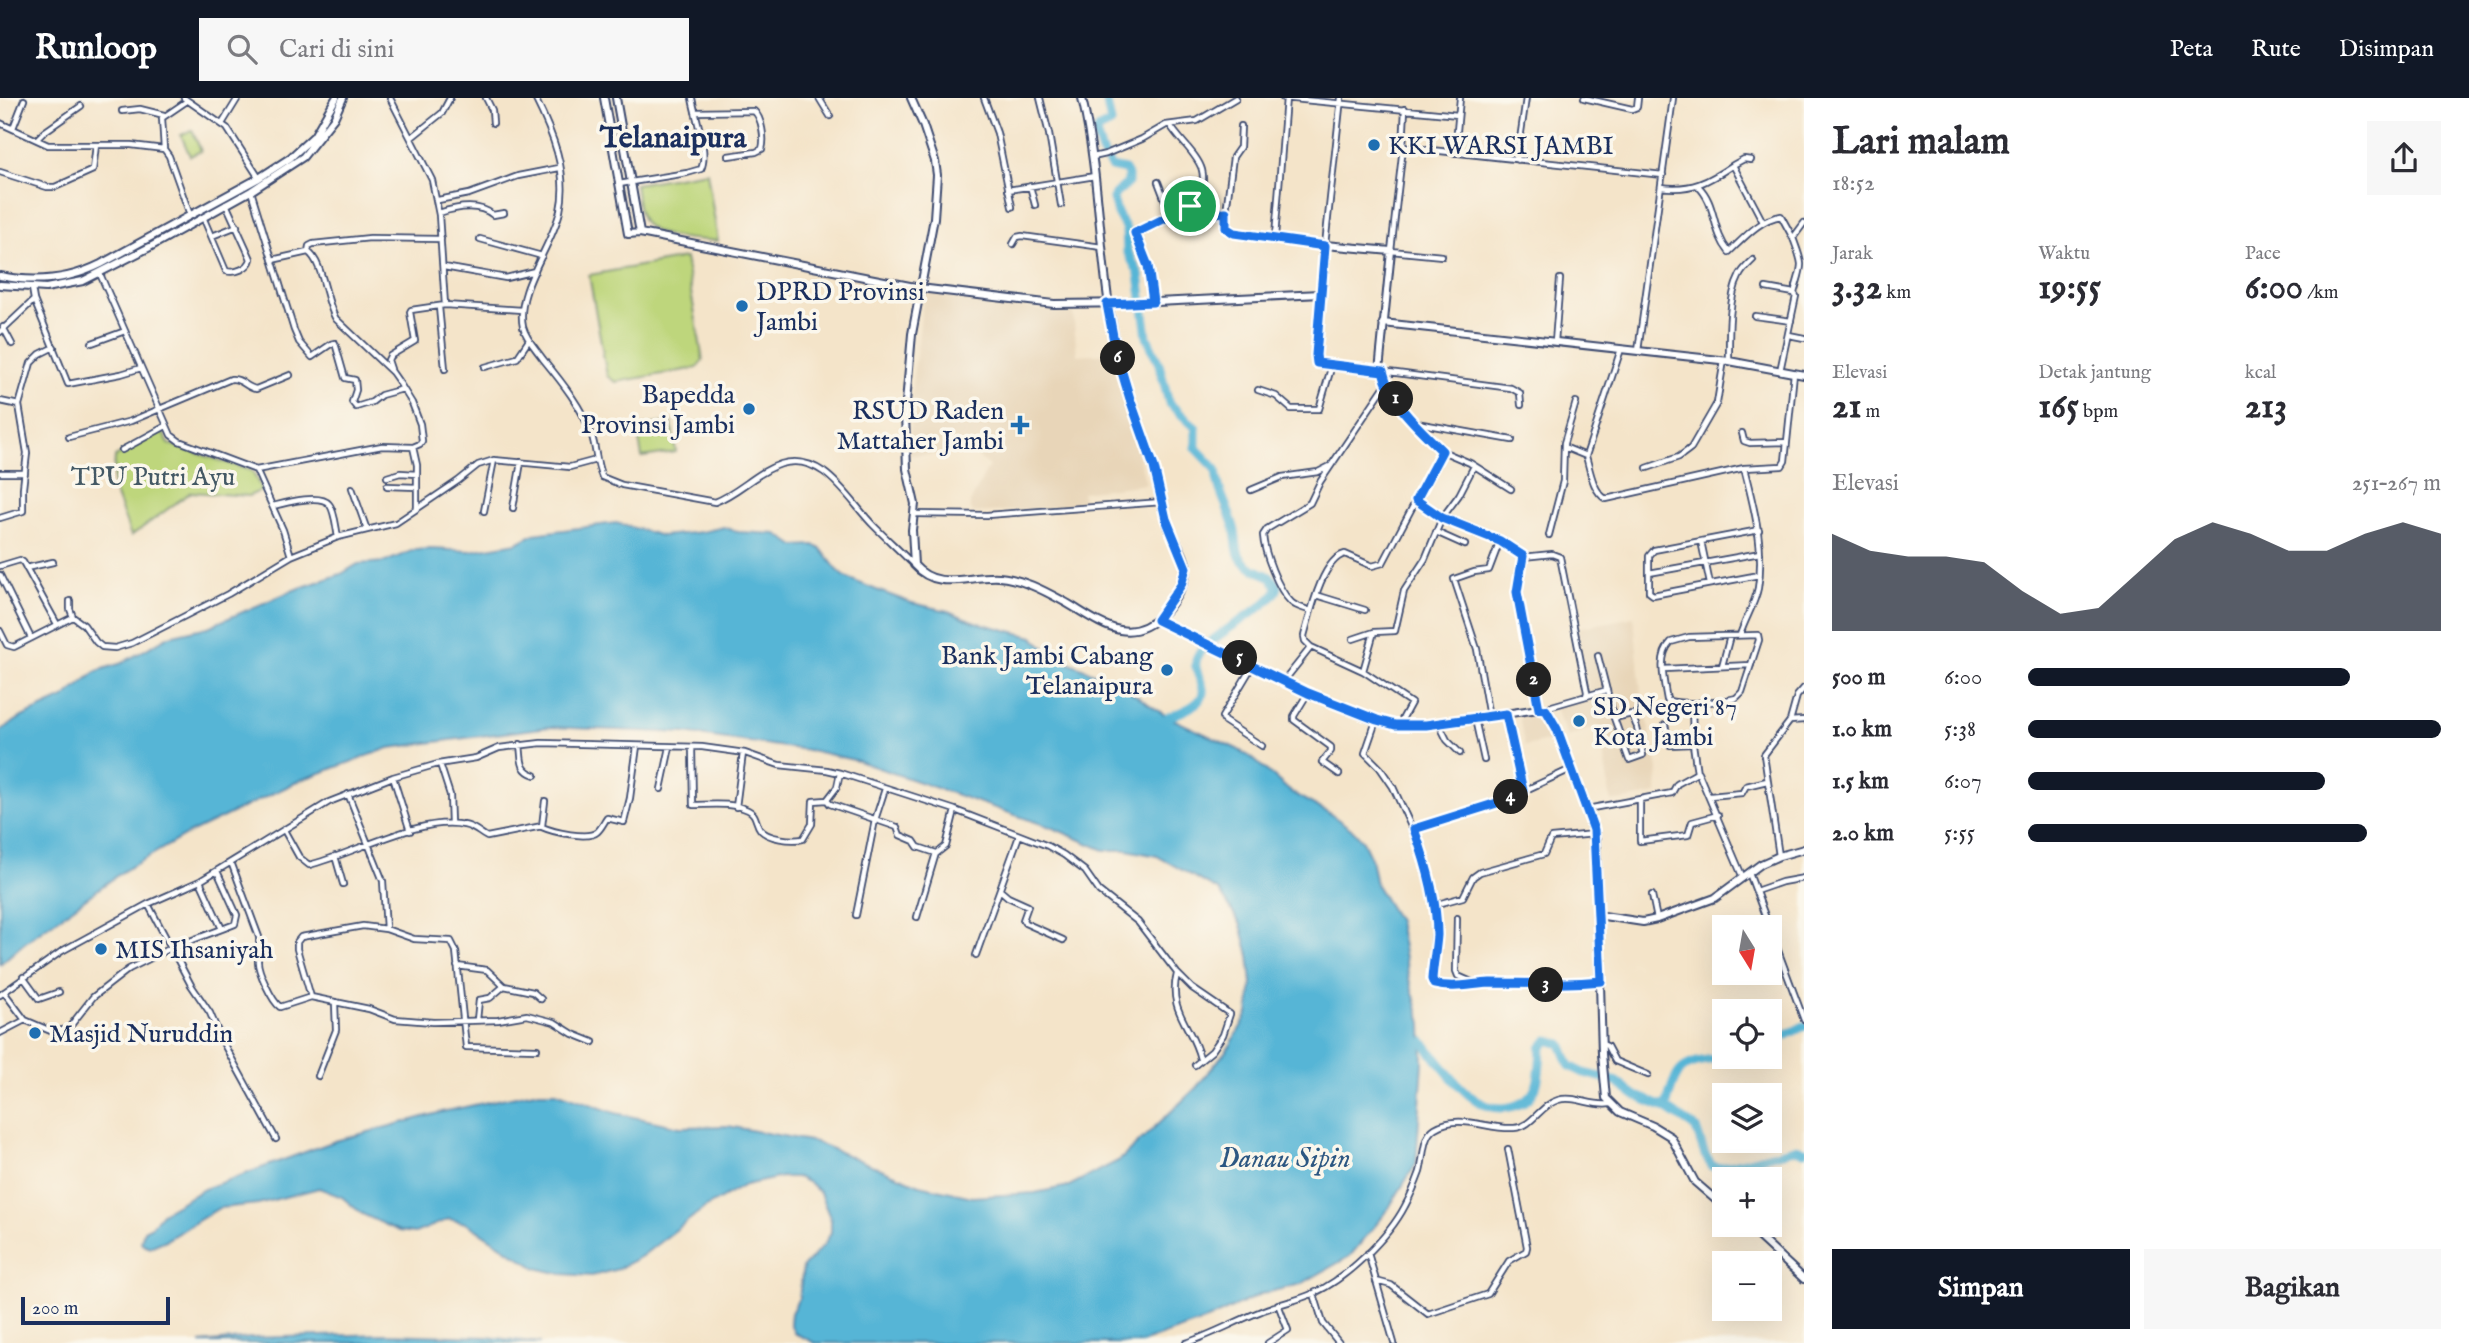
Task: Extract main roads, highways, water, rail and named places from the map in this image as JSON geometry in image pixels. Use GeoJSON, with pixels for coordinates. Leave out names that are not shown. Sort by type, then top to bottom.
{"type":"FeatureCollection","features":[{"type":"Feature","properties":{"kind":"main road"},"geometry":{"type":"LineString","coordinates":[[0,285],[32,288],[66,285],[100,274],[191,216],[259,178],[303,148],[314,136],[336,98]]}},
{"type":"Feature","properties":{"kind":"main road"},"geometry":{"type":"LineString","coordinates":[[160,237],[203,218],[303,157],[325,131],[343,98]]}},
{"type":"Feature","properties":{"kind":"main road"},"geometry":{"type":"LineString","coordinates":[[604,98],[628,234],[640,233],[920,288],[1054,304],[1321,294]]}},
{"type":"Feature","properties":{"kind":"main road"},"geometry":{"type":"LineString","coordinates":[[616,98],[640,233]]}},
{"type":"Feature","properties":{"kind":"main road"},"geometry":{"type":"LineString","coordinates":[[911,98],[923,125],[937,175],[934,218],[912,334],[905,414],[906,460],[915,504],[912,530],[914,565],[926,576],[941,580],[987,577],[1018,580],[1122,631],[1157,620],[1181,585],[1186,568],[1169,528],[1148,449],[1116,352],[1107,304],[1093,158],[1082,98]]}},
{"type":"Feature","properties":{"kind":"main road"},"geometry":{"type":"LineString","coordinates":[[0,276],[36,280],[76,275],[148,244]]}},
{"type":"Feature","properties":{"kind":"main road"},"geometry":{"type":"LineString","coordinates":[[1325,246],[1391,251],[1381,371],[1319,364],[1316,360],[1321,294],[1325,246]]}},
{"type":"Feature","properties":{"kind":"main road"},"geometry":{"type":"LineString","coordinates":[[1383,323],[1726,361],[1804,375]]}},
{"type":"Feature","properties":{"kind":"main road"},"geometry":{"type":"LineString","coordinates":[[1157,620],[1308,693],[1377,720],[1399,725],[1439,724],[1542,710],[1557,729],[1595,834],[1604,1092],[1610,1104],[1620,1112],[1671,1137],[1692,1177],[1712,1198]]}},
{"type":"Feature","properties":{"kind":"main road"},"geometry":{"type":"LineString","coordinates":[[1597,915],[1643,922],[1657,919],[1715,898],[1761,863],[1804,849]]}},
{"type":"Feature","properties":{"kind":"main road"},"geometry":{"type":"LineString","coordinates":[[1759,1237],[1804,1279]]}},
{"type":"Feature","properties":{"kind":"water","name":"Danau Sipin"},"geometry":{"type":"Polygon","coordinates":[[[616,523],[662,536],[724,527],[738,532],[777,534],[795,546],[814,545],[822,550],[847,578],[912,603],[1033,637],[1054,656],[1117,683],[1168,717],[1252,758],[1292,793],[1329,813],[1354,831],[1363,841],[1371,858],[1376,885],[1398,921],[1409,979],[1422,1023],[1423,1062],[1416,1164],[1385,1214],[1350,1256],[1301,1284],[1261,1294],[1209,1319],[1141,1343],[815,1343],[794,1333],[790,1323],[791,1313],[799,1298],[803,1267],[824,1245],[831,1233],[831,1220],[820,1193],[811,1184],[797,1177],[782,1177],[745,1185],[703,1209],[642,1256],[618,1269],[592,1276],[562,1274],[536,1268],[466,1223],[449,1219],[415,1233],[399,1231],[362,1214],[342,1197],[319,1188],[258,1204],[219,1208],[166,1240],[150,1247],[141,1243],[144,1230],[152,1226],[162,1213],[204,1189],[335,1141],[442,1112],[534,1092],[556,1092],[615,1113],[680,1127],[728,1126],[815,1142],[920,1185],[972,1197],[1035,1193],[1069,1186],[1120,1160],[1196,1088],[1230,1046],[1248,1014],[1252,984],[1249,955],[1241,925],[1219,891],[1157,856],[1127,850],[1104,850],[1053,828],[858,761],[814,751],[684,733],[549,727],[389,748],[301,780],[186,835],[122,872],[23,944],[0,964],[0,731],[22,717],[64,698],[97,671],[122,663],[169,636],[208,627],[294,590],[341,574],[358,564],[385,562],[414,550],[470,551],[517,543],[534,534],[616,523]]]}},
{"type":"Feature","properties":{"kind":"water"},"geometry":{"type":"Polygon","coordinates":[[[384,1334],[486,1337],[541,1343],[200,1343],[252,1338],[384,1334]]]}},
{"type":"Feature","properties":{"kind":"waterway"},"geometry":{"type":"LineString","coordinates":[[1106,98],[1111,123],[1099,129],[1096,134],[1111,167],[1125,170],[1128,175],[1128,183],[1113,199],[1126,229],[1127,251],[1139,274],[1147,337],[1159,364],[1169,403],[1196,428],[1196,448],[1216,469],[1241,559],[1248,566],[1272,578],[1278,587],[1266,602],[1200,652],[1196,661],[1203,693],[1199,701],[1188,709],[1168,717]]}},
{"type":"Feature","properties":{"kind":"waterway"},"geometry":{"type":"LineString","coordinates":[[1782,1037],[1804,1026]]}},
{"type":"Feature","properties":{"kind":"waterway"},"geometry":{"type":"LineString","coordinates":[[1423,1042],[1462,1089],[1486,1105],[1500,1108],[1514,1106],[1530,1097],[1539,1075],[1541,1048],[1548,1040],[1561,1044],[1570,1066],[1584,1073],[1615,1081],[1636,1096],[1666,1108],[1696,1128],[1705,1155],[1712,1166],[1721,1168],[1794,1149],[1804,1151]]}},
{"type":"Feature","properties":{"kind":"waterway"},"geometry":{"type":"LineString","coordinates":[[1666,1108],[1679,1073],[1692,1064],[1712,1059]]}},
{"type":"Feature","properties":{"kind":"place","name":"KKI WARSI JAMBI"},"geometry":{"type":"Point","coordinates":[1374,145]}},
{"type":"Feature","properties":{"kind":"place","name":"DPRD Provinsi Jambi"},"geometry":{"type":"Point","coordinates":[742,306]}},
{"type":"Feature","properties":{"kind":"place","name":"Bapedda Provinsi Jambi"},"geometry":{"type":"Point","coordinates":[749,409]}},
{"type":"Feature","properties":{"kind":"place","name":"RSUD Raden Mattaher Jambi"},"geometry":{"type":"Point","coordinates":[1020,425]}},
{"type":"Feature","properties":{"kind":"place","name":"Bank Jambi Cabang Telanaipura"},"geometry":{"type":"Point","coordinates":[1167,670]}},
{"type":"Feature","properties":{"kind":"place","name":"SD Negeri 87 Kota Jambi"},"geometry":{"type":"Point","coordinates":[1579,721]}},
{"type":"Feature","properties":{"kind":"place","name":"MIS Ihsaniyah"},"geometry":{"type":"Point","coordinates":[101,949]}},
{"type":"Feature","properties":{"kind":"place","name":"Masjid Nuruddin"},"geometry":{"type":"Point","coordinates":[35,1033]}},
{"type":"Feature","properties":{"kind":"district","name":"Telanaipura"},"geometry":{"type":"Point","coordinates":[673,137]}},
{"type":"Feature","properties":{"kind":"park label","name":"TPU Putri Ayu"},"geometry":{"type":"Point","coordinates":[153,476]}}]}
